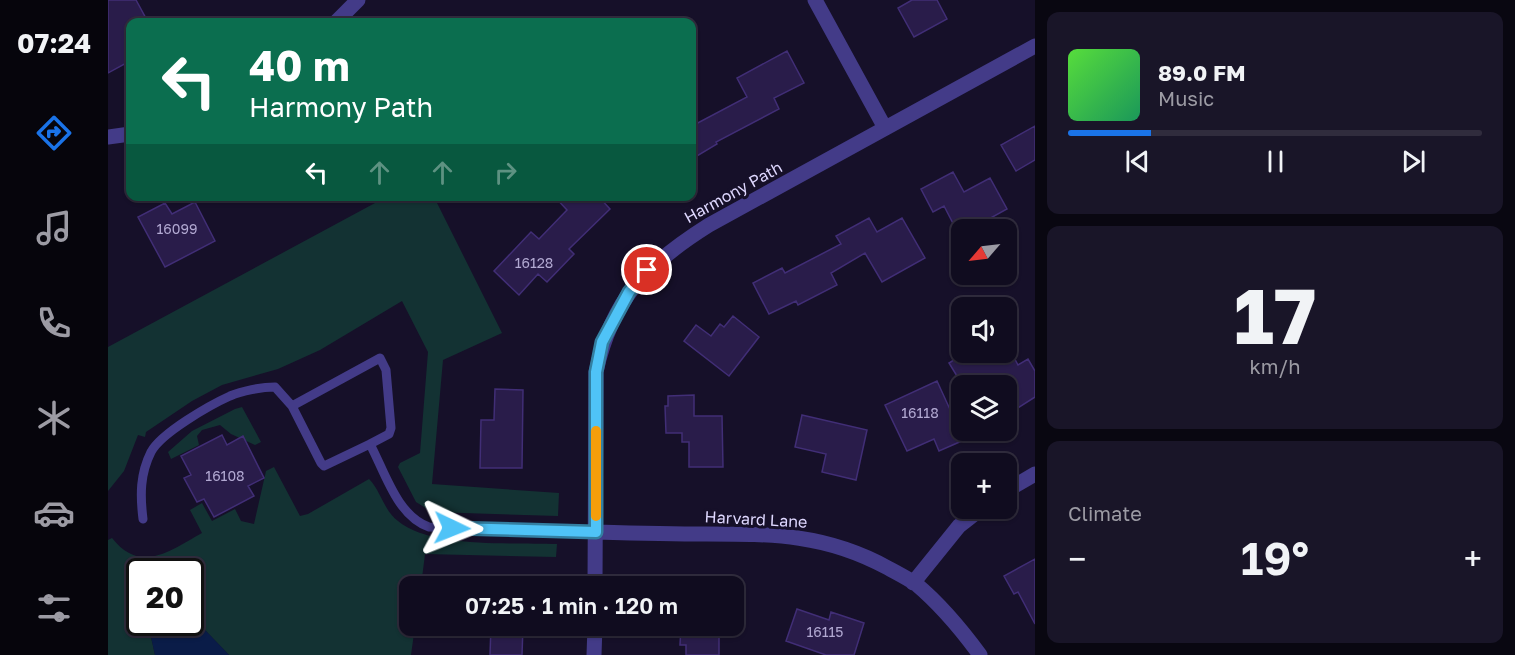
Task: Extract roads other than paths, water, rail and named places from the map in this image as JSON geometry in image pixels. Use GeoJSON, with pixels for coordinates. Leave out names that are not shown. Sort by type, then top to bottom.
{"type":"FeatureCollection","features":[{"type":"Feature","properties":{"kind":"street"},"geometry":{"type":"LineString","coordinates":[[340,18],[358,0]]}},
{"type":"Feature","properties":{"kind":"street"},"geometry":{"type":"LineString","coordinates":[[815,0],[885,128]]}},
{"type":"Feature","properties":{"kind":"street","name":"Harmony Path"},"geometry":{"type":"LineString","coordinates":[[595,576],[596,372],[602,342],[629,292],[647,270],[675,246],[709,225],[1035,46]]}},
{"type":"Feature","properties":{"kind":"street"},"geometry":{"type":"LineString","coordinates":[[108,137],[126,135]]}},
{"type":"Feature","properties":{"kind":"street"},"geometry":{"type":"LineString","coordinates":[[1017,485],[1035,474]]}},
{"type":"Feature","properties":{"kind":"street"},"geometry":{"type":"LineString","coordinates":[[914,583],[959,526],[968,519]]}},
{"type":"Feature","properties":{"kind":"street","name":"Harvard Lane"},"geometry":{"type":"LineString","coordinates":[[596,532],[764,534],[798,537],[824,543],[857,554],[914,583],[938,604],[980,655]]}},
{"type":"Feature","properties":{"kind":"street"},"geometry":{"type":"LineString","coordinates":[[594,655],[595,636]]}},
{"type":"Feature","properties":{"kind":"lane"},"geometry":{"type":"LineString","coordinates":[[143,519],[140,493],[142,476],[152,450],[184,422],[231,396],[275,387],[292,406],[324,466],[389,434],[391,428],[386,370],[380,358],[292,406]]}},
{"type":"Feature","properties":{"kind":"lane"},"geometry":{"type":"LineString","coordinates":[[370,444],[401,506],[410,517],[429,527],[596,532]]}},
{"type":"Feature","properties":{"kind":"water"},"geometry":{"type":"Polygon","coordinates":[[[204,629],[229,655],[155,655],[151,636],[204,636],[204,629]]]}}]}
